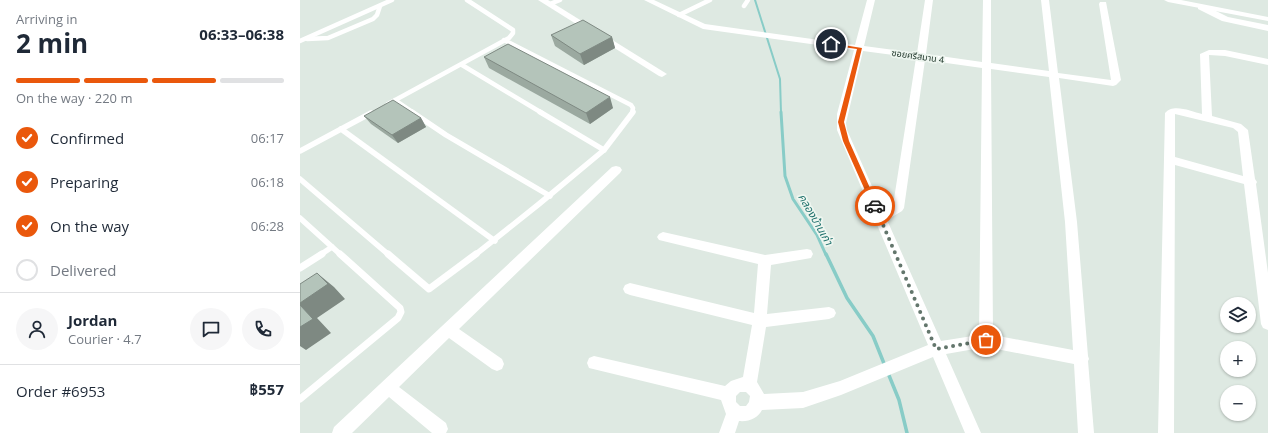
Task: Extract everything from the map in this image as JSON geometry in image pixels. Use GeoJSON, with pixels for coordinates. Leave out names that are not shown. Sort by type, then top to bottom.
{"type":"FeatureCollection","features":[{"type":"Feature","properties":{"kind":"street","name":"ซอยศรีสมาน 4"},"geometry":{"type":"LineString","coordinates":[[648,0],[700,25],[1109,83],[1115,82],[1115,71],[1103,4]]}},
{"type":"Feature","properties":{"kind":"street"},"geometry":{"type":"LineString","coordinates":[[867,0],[871,0],[841,122],[846,141],[973,433]]}},
{"type":"Feature","properties":{"kind":"street"},"geometry":{"type":"LineString","coordinates":[[880,218],[898,208],[922,56],[929,0]]}},
{"type":"Feature","properties":{"kind":"street"},"geometry":{"type":"LineString","coordinates":[[986,340],[985,66],[987,0]]}},
{"type":"Feature","properties":{"kind":"street"},"geometry":{"type":"LineString","coordinates":[[1045,0],[1071,222],[1082,359],[1086,433]]}},
{"type":"Feature","properties":{"kind":"street"},"geometry":{"type":"LineString","coordinates":[[1168,0],[1268,14]]}},
{"type":"Feature","properties":{"kind":"street"},"geometry":{"type":"LineString","coordinates":[[546,2],[662,74]]}},
{"type":"Feature","properties":{"kind":"street"},"geometry":{"type":"LineString","coordinates":[[1198,3],[1268,20]]}},
{"type":"Feature","properties":{"kind":"street"},"geometry":{"type":"LineString","coordinates":[[1198,3],[1225,19],[1268,28]]}},
{"type":"Feature","properties":{"kind":"street"},"geometry":{"type":"LineString","coordinates":[[1207,118],[1204,54],[1211,51],[1219,52],[1268,62]]}},
{"type":"Feature","properties":{"kind":"street"},"geometry":{"type":"LineString","coordinates":[[1166,433],[1171,111],[1207,118],[1237,126],[1243,130],[1251,182],[1268,324]]}},
{"type":"Feature","properties":{"kind":"street"},"geometry":{"type":"LineString","coordinates":[[1170,160],[1251,182]]}},
{"type":"Feature","properties":{"kind":"street"},"geometry":{"type":"LineString","coordinates":[[340,433],[616,170]]}},
{"type":"Feature","properties":{"kind":"street"},"geometry":{"type":"LineString","coordinates":[[663,237],[765,260],[807,254]]}},
{"type":"Feature","properties":{"kind":"street"},"geometry":{"type":"LineString","coordinates":[[749,386],[760,322],[764,288],[765,260]]}},
{"type":"Feature","properties":{"kind":"street"},"geometry":{"type":"LineString","coordinates":[[630,289],[760,322],[829,313]]}},
{"type":"Feature","properties":{"kind":"street"},"geometry":{"type":"LineString","coordinates":[[448,329],[496,364]]}},
{"type":"Feature","properties":{"kind":"street"},"geometry":{"type":"LineString","coordinates":[[757,402],[786,402],[804,400],[841,388],[901,362],[936,349],[986,340],[1082,359]]}},
{"type":"Feature","properties":{"kind":"street"},"geometry":{"type":"LineString","coordinates":[[594,363],[729,394]]}},
{"type":"Feature","properties":{"kind":"street"},"geometry":{"type":"LineString","coordinates":[[737,386],[749,386],[754,389],[757,395],[757,402],[754,408],[749,412],[742,414],[735,412],[728,404],[729,394],[737,386]]}},
{"type":"Feature","properties":{"kind":"street"},"geometry":{"type":"LineString","coordinates":[[388,387],[440,429]]}},
{"type":"Feature","properties":{"kind":"street"},"geometry":{"type":"LineString","coordinates":[[727,433],[735,412]]}},
{"type":"Feature","properties":{"kind":"lane"},"geometry":{"type":"LineString","coordinates":[[300,41],[392,0]]}},
{"type":"Feature","properties":{"kind":"lane"},"geometry":{"type":"LineString","coordinates":[[384,106],[462,65],[512,35],[513,30],[468,0]]}},
{"type":"Feature","properties":{"kind":"lane"},"geometry":{"type":"LineString","coordinates":[[546,2],[560,0]]}},
{"type":"Feature","properties":{"kind":"lane"},"geometry":{"type":"LineString","coordinates":[[679,15],[710,0]]}},
{"type":"Feature","properties":{"kind":"lane"},"geometry":{"type":"LineString","coordinates":[[744,6],[748,0]]}},
{"type":"Feature","properties":{"kind":"lane"},"geometry":{"type":"LineString","coordinates":[[306,38],[328,38],[340,34],[373,19],[377,15],[380,6]]}},
{"type":"Feature","properties":{"kind":"lane"},"geometry":{"type":"LineString","coordinates":[[300,179],[429,289],[495,241],[604,150],[633,112],[631,105],[504,40]]}},
{"type":"Feature","properties":{"kind":"lane"},"geometry":{"type":"LineString","coordinates":[[462,65],[604,150]]}},
{"type":"Feature","properties":{"kind":"lane"},"geometry":{"type":"LineString","coordinates":[[395,100],[446,135],[550,196]]}},
{"type":"Feature","properties":{"kind":"lane"},"geometry":{"type":"LineString","coordinates":[[300,151],[379,109]]}},
{"type":"Feature","properties":{"kind":"lane"},"geometry":{"type":"LineString","coordinates":[[341,129],[495,241]]}},
{"type":"Feature","properties":{"kind":"lane"},"geometry":{"type":"LineString","coordinates":[[300,218],[400,308],[401,312],[398,318],[300,399]]}},
{"type":"Feature","properties":{"kind":"lane"},"geometry":{"type":"LineString","coordinates":[[300,268],[332,247]]}},
{"type":"Feature","properties":{"kind":"building"},"geometry":{"type":"Polygon","coordinates":[[[583,20],[612,37],[580,54],[551,35],[583,20]]]}},
{"type":"Feature","properties":{"kind":"building"},"geometry":{"type":"Polygon","coordinates":[[[508,44],[610,97],[586,113],[484,57],[508,44]]]}},
{"type":"Feature","properties":{"kind":"building"},"geometry":{"type":"Polygon","coordinates":[[[393,100],[421,118],[392,135],[364,116],[393,100]]]}},
{"type":"Feature","properties":{"kind":"building"},"geometry":{"type":"Polygon","coordinates":[[[317,273],[328,284],[300,303],[300,284],[317,273]]]}},
{"type":"Feature","properties":{"kind":"building"},"geometry":{"type":"Polygon","coordinates":[[[300,305],[313,319],[300,327],[300,305]]]}},
{"type":"Feature","properties":{"kind":"waterway","name":"คลองบ้านเก่า"},"geometry":{"type":"LineString","coordinates":[[755,0],[780,79],[781,113]]}},
{"type":"Feature","properties":{"kind":"waterway","name":"คลองบ้านเก่า"},"geometry":{"type":"LineString","coordinates":[[781,112],[785,176],[793,199],[817,235],[826,255]]}},
{"type":"Feature","properties":{"kind":"waterway","name":"คลองบ้านเก่า"},"geometry":{"type":"LineString","coordinates":[[826,254],[847,298],[873,336],[885,366]]}},
{"type":"Feature","properties":{"kind":"waterway","name":"คลองบ้านเก่า"},"geometry":{"type":"LineString","coordinates":[[888,373],[899,400],[907,433]]}},
{"type":"Feature","properties":{"kind":"way so far"},"geometry":{"type":"LineString","coordinates":[[875,206],[936,349],[986,340]]}},
{"type":"Feature","properties":{"kind":"route"},"geometry":{"type":"LineString","coordinates":[[831,44],[859,48],[841,122],[846,141],[875,206]]}}]}
